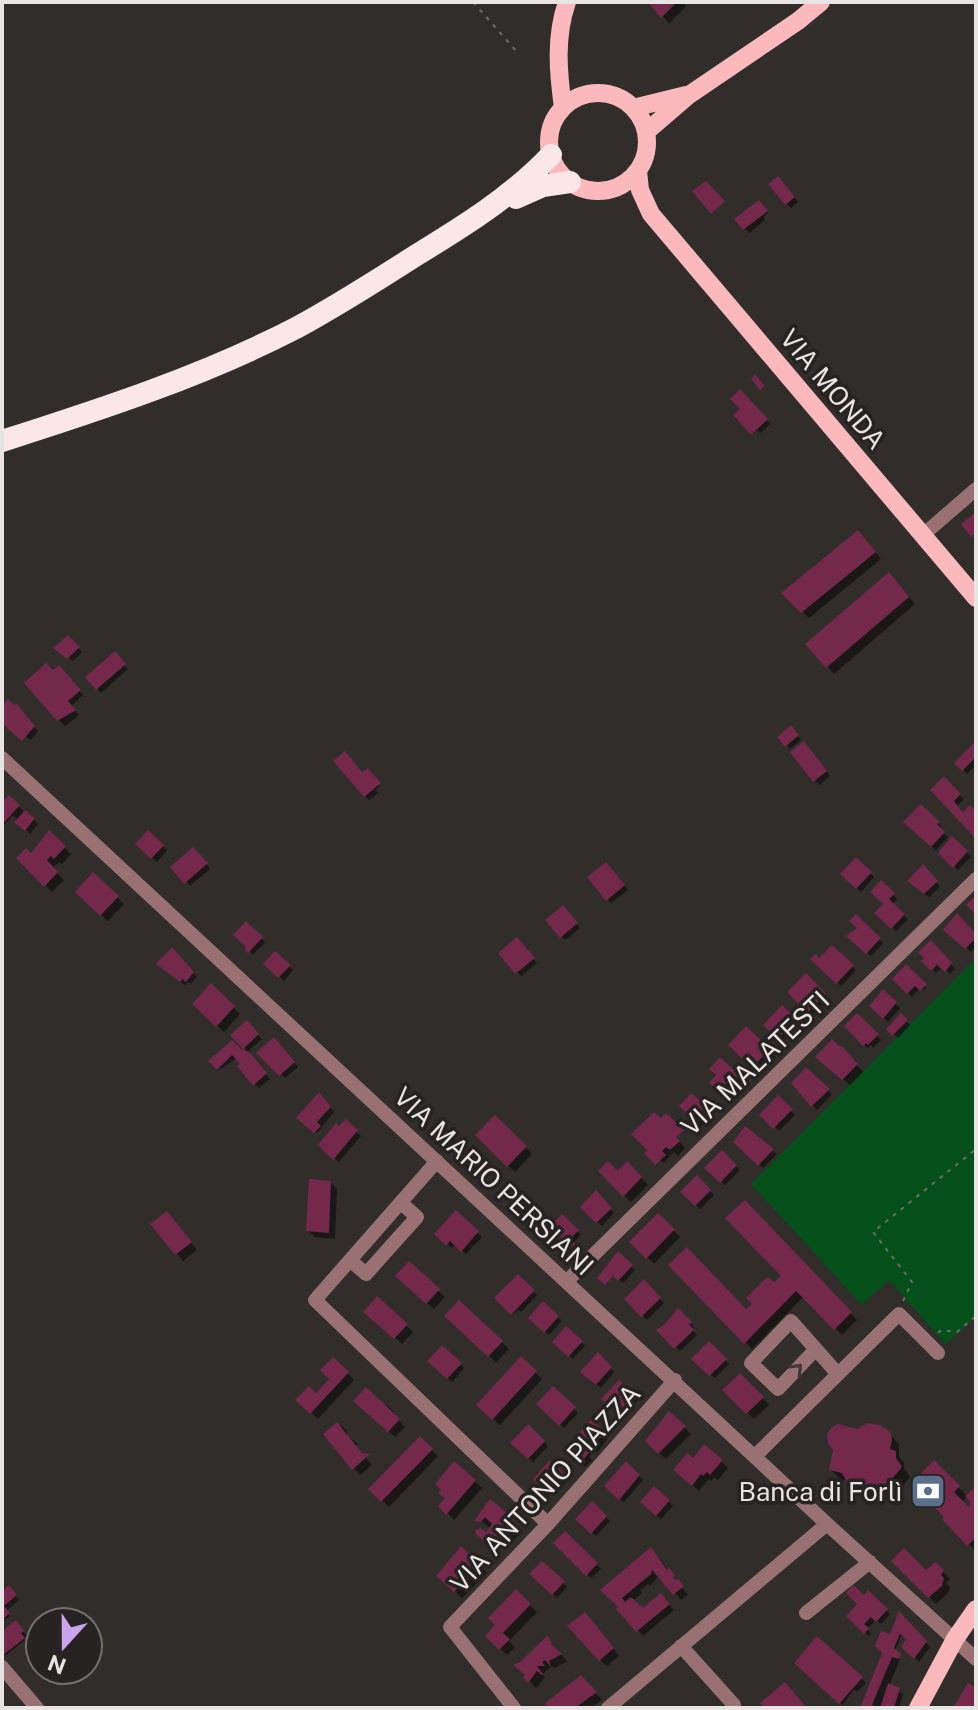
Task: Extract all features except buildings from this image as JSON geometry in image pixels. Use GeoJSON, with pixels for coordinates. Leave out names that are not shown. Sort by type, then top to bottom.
{"type":"FeatureCollection","features":[{"type":"Feature","properties":{"kind":"highway"},"geometry":{"type":"LineString","coordinates":[[486,212],[551,155]]}},
{"type":"Feature","properties":{"kind":"highway"},"geometry":{"type":"LineString","coordinates":[[2,441],[188,376],[296,328],[486,212],[543,186],[570,182]]}},
{"type":"Feature","properties":{"kind":"main road"},"geometry":{"type":"LineString","coordinates":[[563,108],[558,55],[560,24],[567,2]]}},
{"type":"Feature","properties":{"kind":"main road"},"geometry":{"type":"LineString","coordinates":[[646,132],[689,95],[821,2]]}},
{"type":"Feature","properties":{"kind":"main road"},"geometry":{"type":"LineString","coordinates":[[558,55],[577,85],[622,100],[633,108],[646,132],[645,158],[638,171],[620,186],[609,190],[595,191],[570,182],[558,170],[551,155],[549,138],[563,108],[595,93]]}},
{"type":"Feature","properties":{"kind":"main road"},"geometry":{"type":"LineString","coordinates":[[633,108],[689,95]]}},
{"type":"Feature","properties":{"kind":"main road","name":"VIA MONDA"},"geometry":{"type":"LineString","coordinates":[[638,171],[640,190],[651,214],[976,598]]}},
{"type":"Feature","properties":{"kind":"main road","name":"VIA MONDA"},"geometry":{"type":"LineString","coordinates":[[609,190],[651,214]]}},
{"type":"Feature","properties":{"kind":"main road"},"geometry":{"type":"LineString","coordinates":[[918,1708],[955,1639],[976,1609]]}},
{"type":"Feature","properties":{"kind":"street"},"geometry":{"type":"LineString","coordinates":[[923,535],[976,489]]}},
{"type":"Feature","properties":{"kind":"street","name":"VIA MARIO PERSIANI"},"geometry":{"type":"LineString","coordinates":[[2,758],[976,1659]]}},
{"type":"Feature","properties":{"kind":"street","name":"VIA MALATESTI"},"geometry":{"type":"LineString","coordinates":[[567,1281],[976,879]]}},
{"type":"Feature","properties":{"kind":"street"},"geometry":{"type":"LineString","coordinates":[[437,1161],[315,1300],[548,1524]]}},
{"type":"Feature","properties":{"kind":"street"},"geometry":{"type":"LineString","coordinates":[[350,1260],[366,1274],[417,1217],[401,1203]]}},
{"type":"Feature","properties":{"kind":"street"},"geometry":{"type":"LineString","coordinates":[[755,1456],[899,1314],[933,1348]]}},
{"type":"Feature","properties":{"kind":"street"},"geometry":{"type":"LineString","coordinates":[[816,1349],[778,1389],[751,1363],[791,1321],[816,1349],[837,1373]]}},
{"type":"Feature","properties":{"kind":"street","name":"VIA ANTONIO PIAZZA"},"geometry":{"type":"LineString","coordinates":[[514,1708],[450,1627],[548,1524],[675,1380]]}},
{"type":"Feature","properties":{"kind":"street"},"geometry":{"type":"LineString","coordinates":[[608,1708],[827,1524]]}},
{"type":"Feature","properties":{"kind":"street"},"geometry":{"type":"LineString","coordinates":[[806,1613],[870,1562]]}},
{"type":"Feature","properties":{"kind":"street"},"geometry":{"type":"LineString","coordinates":[[681,1646],[734,1705]]}},
{"type":"Feature","properties":{"kind":"street"},"geometry":{"type":"LineString","coordinates":[[2,1667],[37,1708]]}},
{"type":"Feature","properties":{"kind":"path"},"geometry":{"type":"LineString","coordinates":[[473,2],[518,53]]}},
{"type":"Feature","properties":{"kind":"path"},"geometry":{"type":"LineString","coordinates":[[893,1320],[912,1282],[873,1232],[976,1149]]}},
{"type":"Feature","properties":{"kind":"path"},"geometry":{"type":"LineString","coordinates":[[933,1348],[941,1330],[957,1332],[976,1316]]}},
{"type":"Feature","properties":{"kind":"green space"},"geometry":{"type":"Polygon","coordinates":[[[976,958],[976,1317],[945,1344],[889,1280],[862,1305],[751,1184],[976,958]]]}},
{"type":"Feature","properties":{"kind":"place","name":"Banca di Forlì"},"geometry":{"type":"Point","coordinates":[928,1491]}}]}
